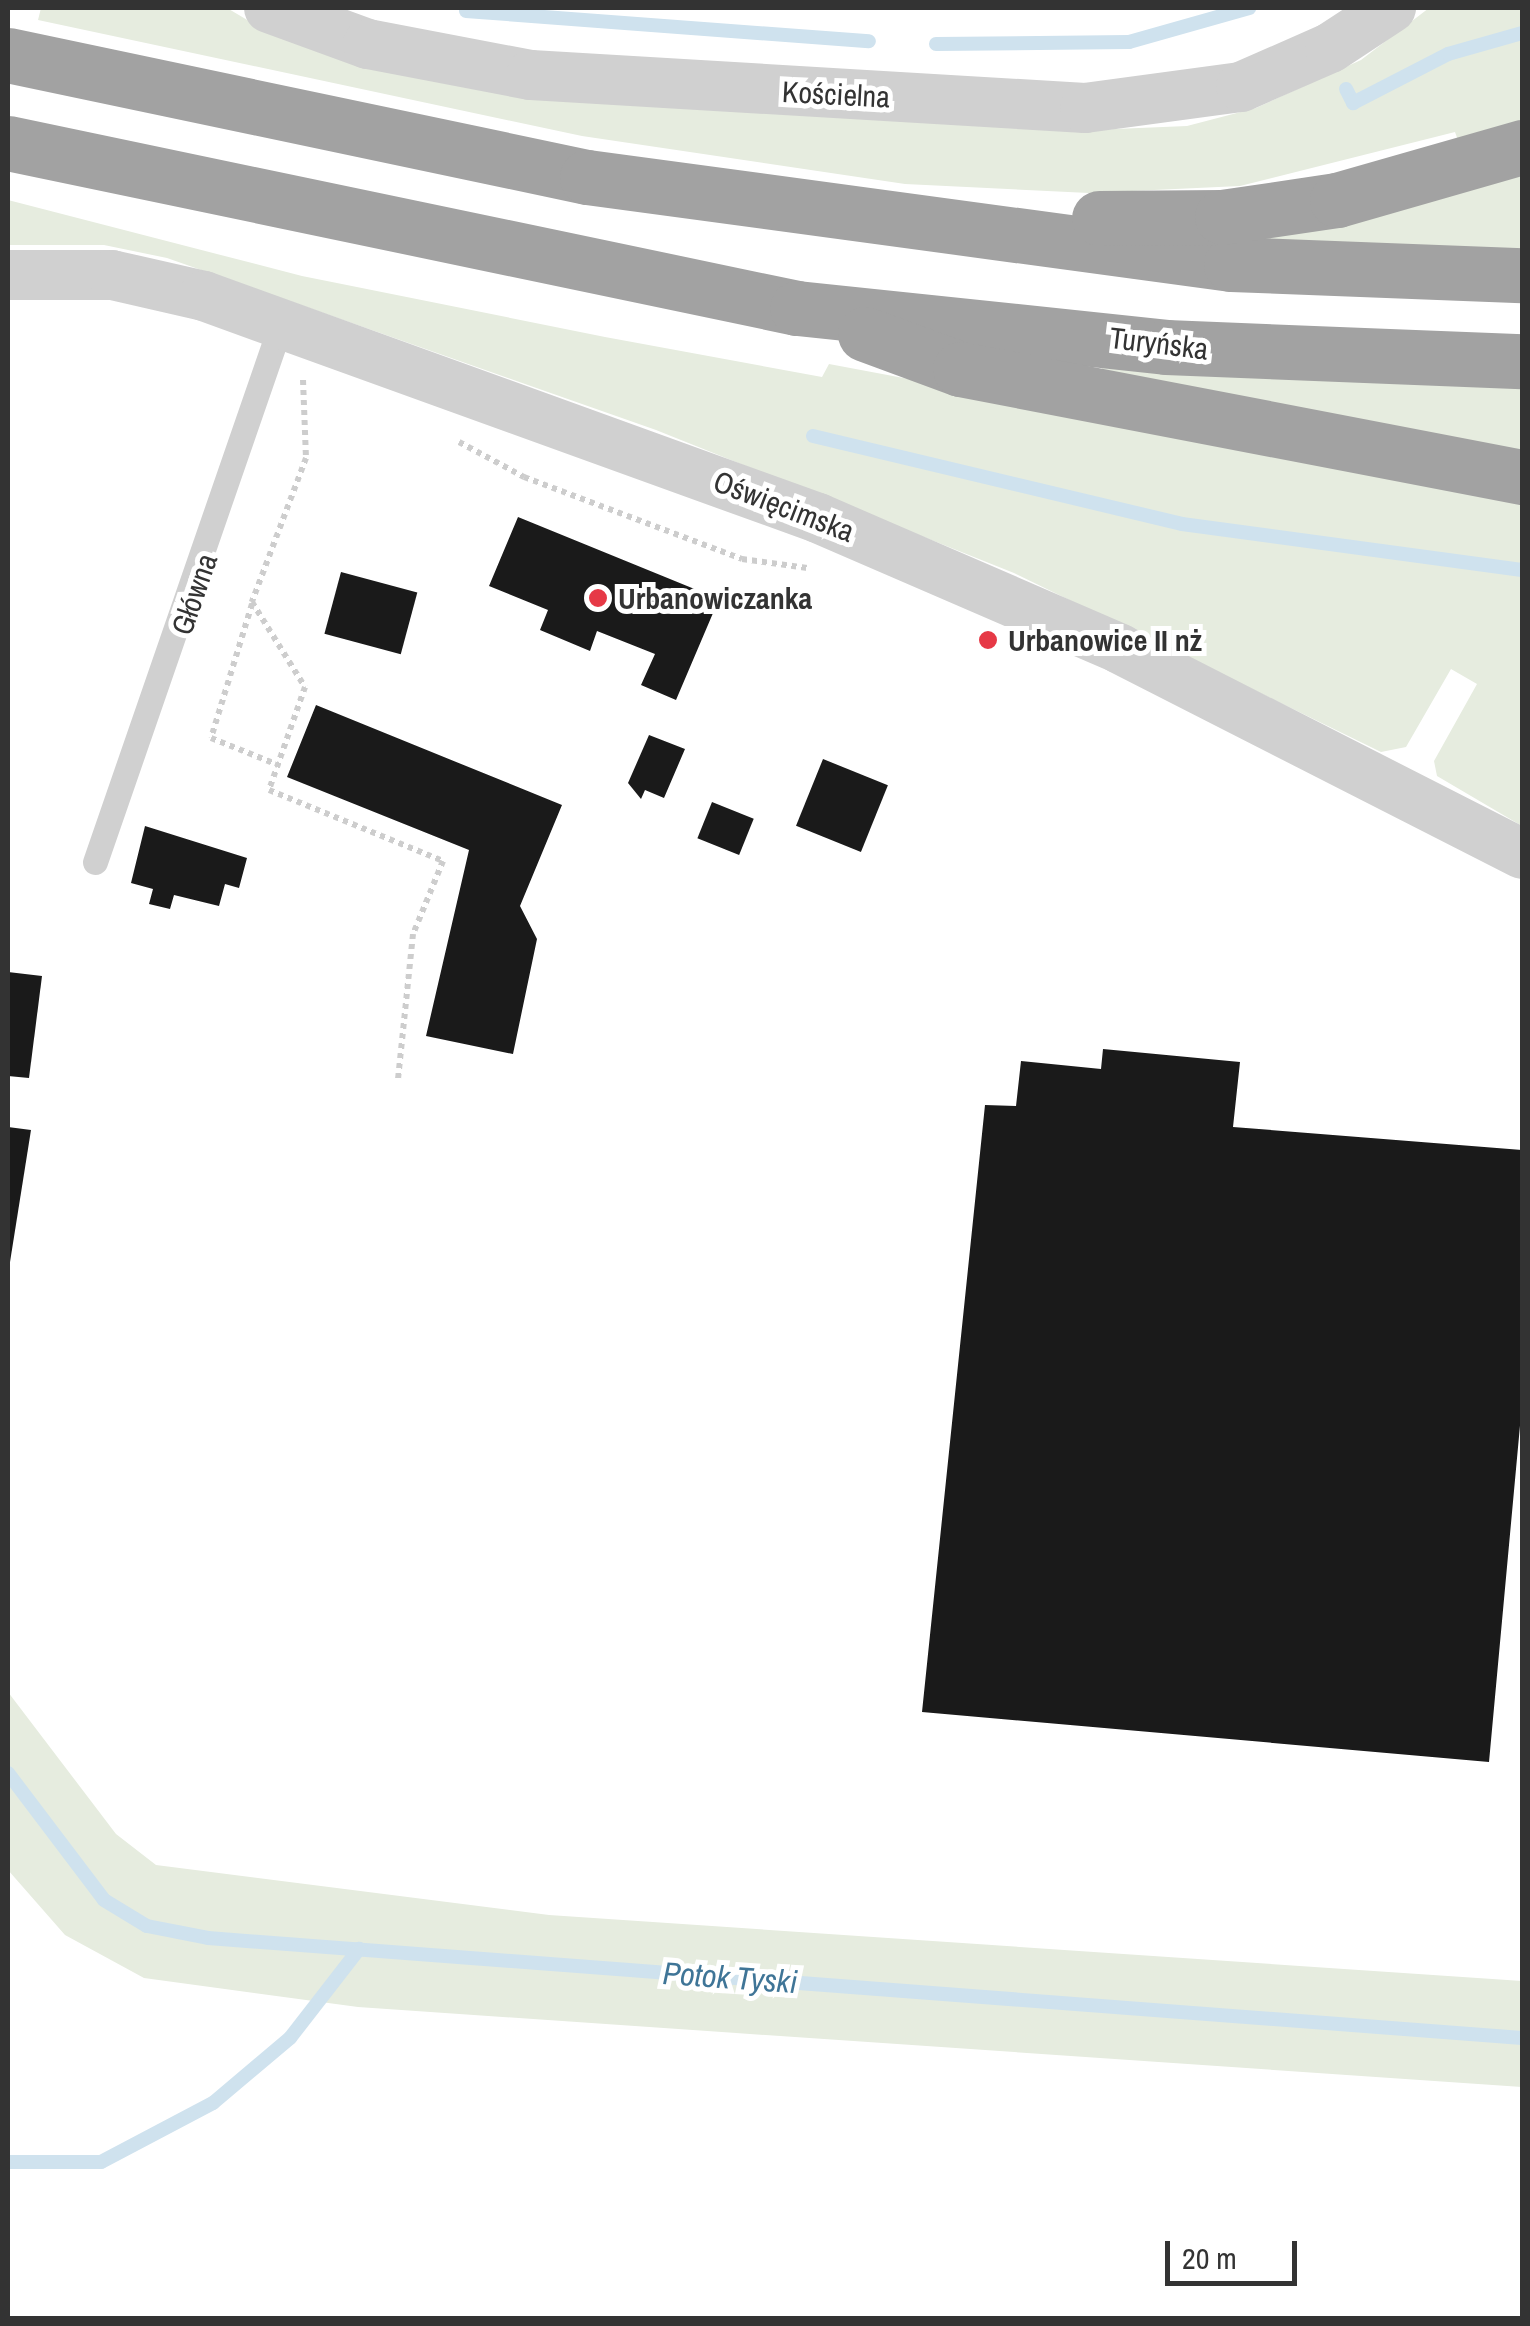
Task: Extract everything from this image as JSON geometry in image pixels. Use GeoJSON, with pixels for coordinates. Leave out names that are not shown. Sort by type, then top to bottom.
{"type":"FeatureCollection","features":[{"type":"Feature","properties":{"kind":"highway"},"geometry":{"type":"LineString","coordinates":[[8,55],[586,177],[1231,264],[1522,276]]}},
{"type":"Feature","properties":{"kind":"highway"},"geometry":{"type":"LineString","coordinates":[[8,143],[797,308],[960,368],[1522,477]]}},
{"type":"Feature","properties":{"kind":"highway"},"geometry":{"type":"LineString","coordinates":[[907,220],[1222,217],[1337,200],[1522,147]]}},
{"type":"Feature","properties":{"kind":"highway","name":"Turyńska"},"geometry":{"type":"LineString","coordinates":[[797,308],[1166,347],[1522,360]]}},
{"type":"Feature","properties":{"kind":"street","name":"Kościelna"},"geometry":{"type":"LineString","coordinates":[[269,8],[368,44],[531,75],[1085,108],[1241,87],[1318,54],[1391,8]]}},
{"type":"Feature","properties":{"kind":"street","name":"Oświęcimska"},"geometry":{"type":"LineString","coordinates":[[8,275],[132,278],[282,322],[1010,597],[1522,854]]}},
{"type":"Feature","properties":{"kind":"lane","name":"Główna"},"geometry":{"type":"LineString","coordinates":[[94,862],[164,683],[282,322]]}},
{"type":"Feature","properties":{"kind":"path"},"geometry":{"type":"LineString","coordinates":[[278,765],[212,738],[252,602],[306,458],[306,369],[320,374]]}},
{"type":"Feature","properties":{"kind":"path"},"geometry":{"type":"LineString","coordinates":[[454,439],[524,477],[742,559],[828,571]]}},
{"type":"Feature","properties":{"kind":"path"},"geometry":{"type":"LineString","coordinates":[[252,602],[305,687],[270,790],[443,861],[413,934],[398,1080]]}},
{"type":"Feature","properties":{"kind":"shaded area"},"geometry":{"type":"Polygon","coordinates":[[[41,8],[227,8],[249,21],[1067,131],[1187,126],[1256,108],[1361,60],[1429,8],[1522,8],[1522,126],[1460,146],[1455,132],[1240,186],[1089,193],[905,184],[582,136],[38,20],[41,8]]]}},
{"type":"Feature","properties":{"kind":"shaded area"},"geometry":{"type":"Polygon","coordinates":[[[1522,171],[1522,250],[1238,242],[1522,171]]]}},
{"type":"Feature","properties":{"kind":"shaded area"},"geometry":{"type":"Polygon","coordinates":[[[8,200],[302,276],[605,337],[822,377],[829,364],[1522,494],[1522,826],[1437,776],[1434,761],[1477,684],[1451,669],[1406,747],[1381,752],[1014,573],[656,430],[167,258],[104,245],[8,245],[8,200]]]}},
{"type":"Feature","properties":{"kind":"shaded area"},"geometry":{"type":"Polygon","coordinates":[[[1102,368],[1522,387],[1522,452],[1101,374],[1102,368]]]}},
{"type":"Feature","properties":{"kind":"shaded area"},"geometry":{"type":"Polygon","coordinates":[[[8,1692],[116,1834],[156,1865],[549,1915],[1522,1981],[1522,2087],[358,2007],[144,1978],[65,1935],[8,1870],[8,1692]]]}},
{"type":"Feature","properties":{"kind":"building","name":"Urbanowiczanka"},"geometry":{"type":"Polygon","coordinates":[[[518,517],[719,599],[676,700],[641,685],[655,654],[597,631],[590,651],[540,630],[548,610],[489,586],[518,517]]]}},
{"type":"Feature","properties":{"kind":"building"},"geometry":{"type":"Polygon","coordinates":[[[341,572],[417,592],[401,654],[324,634],[341,572]]]}},
{"type":"Feature","properties":{"kind":"building"},"geometry":{"type":"Polygon","coordinates":[[[316,705],[562,805],[520,906],[537,939],[513,1054],[426,1036],[469,850],[287,777],[316,705]]]}},
{"type":"Feature","properties":{"kind":"building"},"geometry":{"type":"Polygon","coordinates":[[[649,735],[685,749],[664,798],[645,790],[641,799],[628,783],[649,735]]]}},
{"type":"Feature","properties":{"kind":"building"},"geometry":{"type":"Polygon","coordinates":[[[823,759],[888,785],[861,852],[796,826],[823,759]]]}},
{"type":"Feature","properties":{"kind":"building"},"geometry":{"type":"Polygon","coordinates":[[[712,802],[754,819],[739,855],[697,838],[712,802]]]}},
{"type":"Feature","properties":{"kind":"building"},"geometry":{"type":"Polygon","coordinates":[[[145,826],[247,858],[239,888],[225,884],[219,906],[174,895],[170,909],[149,904],[153,889],[131,883],[145,826]]]}},
{"type":"Feature","properties":{"kind":"building"},"geometry":{"type":"Polygon","coordinates":[[[8,972],[42,976],[29,1078],[8,1076],[8,972]]]}},
{"type":"Feature","properties":{"kind":"building"},"geometry":{"type":"Polygon","coordinates":[[[1103,1049],[1240,1062],[1233,1127],[1522,1150],[1522,1404],[1489,1762],[922,1712],[985,1105],[1016,1106],[1021,1061],[1101,1069],[1103,1049]]]}},
{"type":"Feature","properties":{"kind":"building"},"geometry":{"type":"Polygon","coordinates":[[[8,1127],[31,1130],[10,1262],[8,1262],[8,1127]]]}},
{"type":"Feature","properties":{"kind":"waterway"},"geometry":{"type":"LineString","coordinates":[[936,44],[1129,42],[1249,8]]}},
{"type":"Feature","properties":{"kind":"waterway"},"geometry":{"type":"LineString","coordinates":[[466,11],[869,41]]}},
{"type":"Feature","properties":{"kind":"waterway"},"geometry":{"type":"LineString","coordinates":[[1346,89],[1353,103],[1448,54],[1522,33]]}},
{"type":"Feature","properties":{"kind":"waterway"},"geometry":{"type":"LineString","coordinates":[[813,436],[1182,524],[1522,570]]}},
{"type":"Feature","properties":{"kind":"waterway","name":"Potok Tyski"},"geometry":{"type":"LineString","coordinates":[[8,1773],[104,1900],[147,1926],[208,1938],[1522,2038]]}},
{"type":"Feature","properties":{"kind":"waterway"},"geometry":{"type":"LineString","coordinates":[[8,2162],[101,2162],[213,2103],[290,2038],[359,1949]]}},
{"type":"Feature","properties":{"kind":"place","name":"Urbanowiczanka"},"geometry":{"type":"Point","coordinates":[598,598]}},
{"type":"Feature","properties":{"kind":"place","name":"Urbanowice II nż"},"geometry":{"type":"Point","coordinates":[988,640]}}]}
